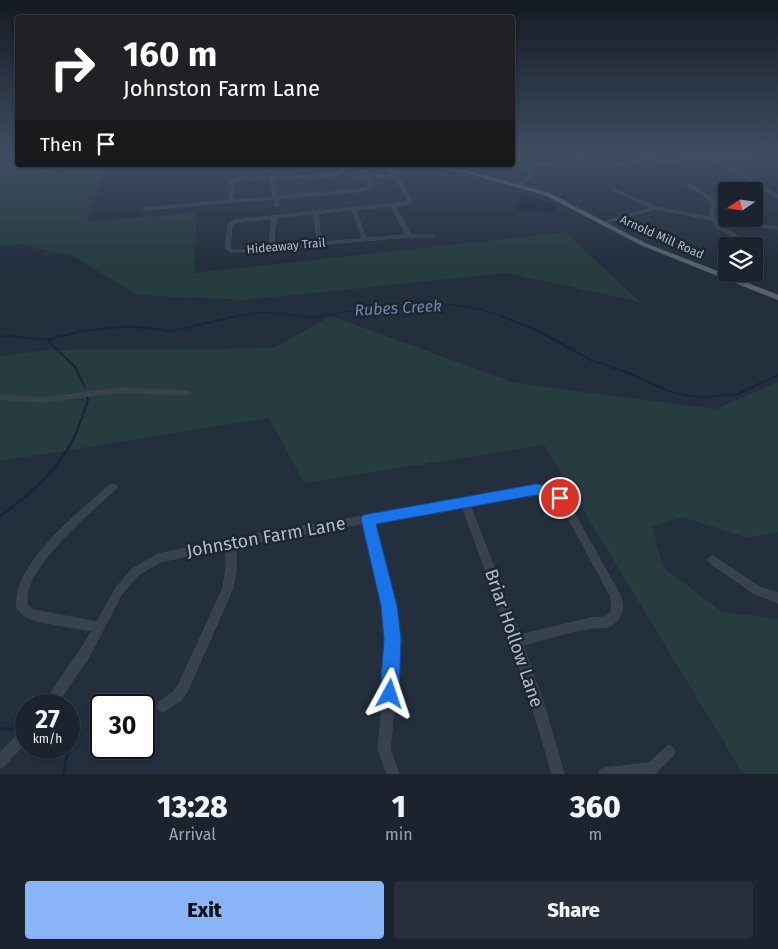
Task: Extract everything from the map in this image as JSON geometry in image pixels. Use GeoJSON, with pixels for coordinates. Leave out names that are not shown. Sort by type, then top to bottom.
{"type":"FeatureCollection","features":[{"type":"Feature","properties":{"kind":"main road","name":"Arnold Mill Road"},"geometry":{"type":"LineString","coordinates":[[534,190],[558,198],[643,244],[778,298]]}},
{"type":"Feature","properties":{"kind":"street"},"geometry":{"type":"LineString","coordinates":[[231,190],[232,202]]}},
{"type":"Feature","properties":{"kind":"street"},"geometry":{"type":"LineString","coordinates":[[274,190],[277,206]]}},
{"type":"Feature","properties":{"kind":"street"},"geometry":{"type":"LineString","coordinates":[[145,209],[355,190]]}},
{"type":"Feature","properties":{"kind":"street"},"geometry":{"type":"LineString","coordinates":[[404,190],[410,200],[406,204],[392,206],[409,236]]}},
{"type":"Feature","properties":{"kind":"street"},"geometry":{"type":"LineString","coordinates":[[616,190],[656,208],[778,228]]}},
{"type":"Feature","properties":{"kind":"street"},"geometry":{"type":"LineString","coordinates":[[697,190],[713,202],[713,218],[724,230],[736,237]]}},
{"type":"Feature","properties":{"kind":"street"},"geometry":{"type":"LineString","coordinates":[[767,190],[778,197]]}},
{"type":"Feature","properties":{"kind":"street","name":"Hideaway Trail"},"geometry":{"type":"LineString","coordinates":[[392,206],[316,212],[232,222],[227,248],[232,251],[364,239],[433,236]]}},
{"type":"Feature","properties":{"kind":"street"},"geometry":{"type":"LineString","coordinates":[[602,223],[656,208]]}},
{"type":"Feature","properties":{"kind":"street"},"geometry":{"type":"LineString","coordinates":[[354,209],[364,239]]}},
{"type":"Feature","properties":{"kind":"street"},"geometry":{"type":"LineString","coordinates":[[316,212],[319,243]]}},
{"type":"Feature","properties":{"kind":"street"},"geometry":{"type":"LineString","coordinates":[[273,248],[272,232],[275,217]]}},
{"type":"Feature","properties":{"kind":"street"},"geometry":{"type":"LineString","coordinates":[[0,397],[42,400],[121,390],[187,393]]}},
{"type":"Feature","properties":{"kind":"street"},"geometry":{"type":"LineString","coordinates":[[99,626],[31,614],[22,607],[21,595],[32,573],[56,541],[78,518],[114,486]]}},
{"type":"Feature","properties":{"kind":"street","name":"Johnston Farm Lane"},"geometry":{"type":"LineString","coordinates":[[57,694],[85,653],[118,592],[135,572],[146,563],[168,554],[536,490],[549,492],[560,498],[579,526],[616,596],[617,613],[606,622],[591,623],[516,641]]}},
{"type":"Feature","properties":{"kind":"street","name":"Briar Hollow Lane"},"geometry":{"type":"LineString","coordinates":[[465,503],[516,641],[546,730],[558,774]]}},
{"type":"Feature","properties":{"kind":"street"},"geometry":{"type":"LineString","coordinates":[[368,519],[389,606],[393,639],[384,749],[393,774]]}},
{"type":"Feature","properties":{"kind":"street"},"geometry":{"type":"LineString","coordinates":[[163,706],[177,696],[183,688],[225,596],[231,576],[231,543]]}},
{"type":"Feature","properties":{"kind":"street"},"geometry":{"type":"LineString","coordinates":[[713,560],[756,590],[778,598]]}},
{"type":"Feature","properties":{"kind":"street"},"geometry":{"type":"LineString","coordinates":[[0,762],[15,746]]}},
{"type":"Feature","properties":{"kind":"street"},"geometry":{"type":"LineString","coordinates":[[604,774],[652,769],[669,752]]}},
{"type":"Feature","properties":{"kind":"green space"},"geometry":{"type":"Polygon","coordinates":[[[0,190],[98,190],[86,222],[197,212],[194,273],[566,232],[640,302],[507,273],[245,300],[137,295],[75,257],[20,244],[0,246],[0,190]]]}},
{"type":"Feature","properties":{"kind":"green space"},"geometry":{"type":"Polygon","coordinates":[[[331,316],[515,383],[716,409],[778,382],[778,532],[748,538],[682,517],[652,527],[663,567],[722,612],[778,619],[778,774],[743,774],[544,445],[304,483],[269,418],[0,461],[0,356],[47,350],[273,348],[331,316]]]}},
{"type":"Feature","properties":{"kind":"water"},"geometry":{"type":"Polygon","coordinates":[[[527,196],[551,203],[558,210],[551,213],[519,211],[516,206],[522,197],[527,196]]]}},
{"type":"Feature","properties":{"kind":"waterway","name":"Rubes Creek"},"geometry":{"type":"LineString","coordinates":[[318,317],[364,309],[411,304],[459,306],[502,316]]}},
{"type":"Feature","properties":{"kind":"waterway","name":"Rubes Creek"},"geometry":{"type":"LineString","coordinates":[[229,317],[265,312],[307,317]]}},
{"type":"Feature","properties":{"kind":"waterway","name":"Rubes Creek"},"geometry":{"type":"LineString","coordinates":[[47,340],[82,331],[129,326],[171,331],[238,316]]}},
{"type":"Feature","properties":{"kind":"waterway","name":"Rubes Creek"},"geometry":{"type":"LineString","coordinates":[[297,316],[314,318],[324,316]]}},
{"type":"Feature","properties":{"kind":"waterway","name":"Rubes Creek"},"geometry":{"type":"LineString","coordinates":[[502,316],[536,330],[591,360],[626,372],[668,391],[684,395],[704,397],[738,394],[778,375]]}},
{"type":"Feature","properties":{"kind":"waterway","name":"Rubes Creek"},"geometry":{"type":"LineString","coordinates":[[0,337],[10,336],[47,340]]}},
{"type":"Feature","properties":{"kind":"waterway"},"geometry":{"type":"LineString","coordinates":[[47,340],[75,367],[85,387]]}},
{"type":"Feature","properties":{"kind":"waterway"},"geometry":{"type":"LineString","coordinates":[[76,434],[88,400],[87,397]]}},
{"type":"Feature","properties":{"kind":"waterway"},"geometry":{"type":"LineString","coordinates":[[0,516],[23,499],[54,469],[70,446],[76,433]]}},
{"type":"Feature","properties":{"kind":"waterway"},"geometry":{"type":"LineString","coordinates":[[0,729],[14,729]]}},
{"type":"Feature","properties":{"kind":"waterway"},"geometry":{"type":"LineString","coordinates":[[64,774],[66,759]]}},
{"type":"Feature","properties":{"kind":"route"},"geometry":{"type":"LineString","coordinates":[[390,694],[393,639],[389,606],[368,519],[536,490],[549,492],[560,498]]}}]}
